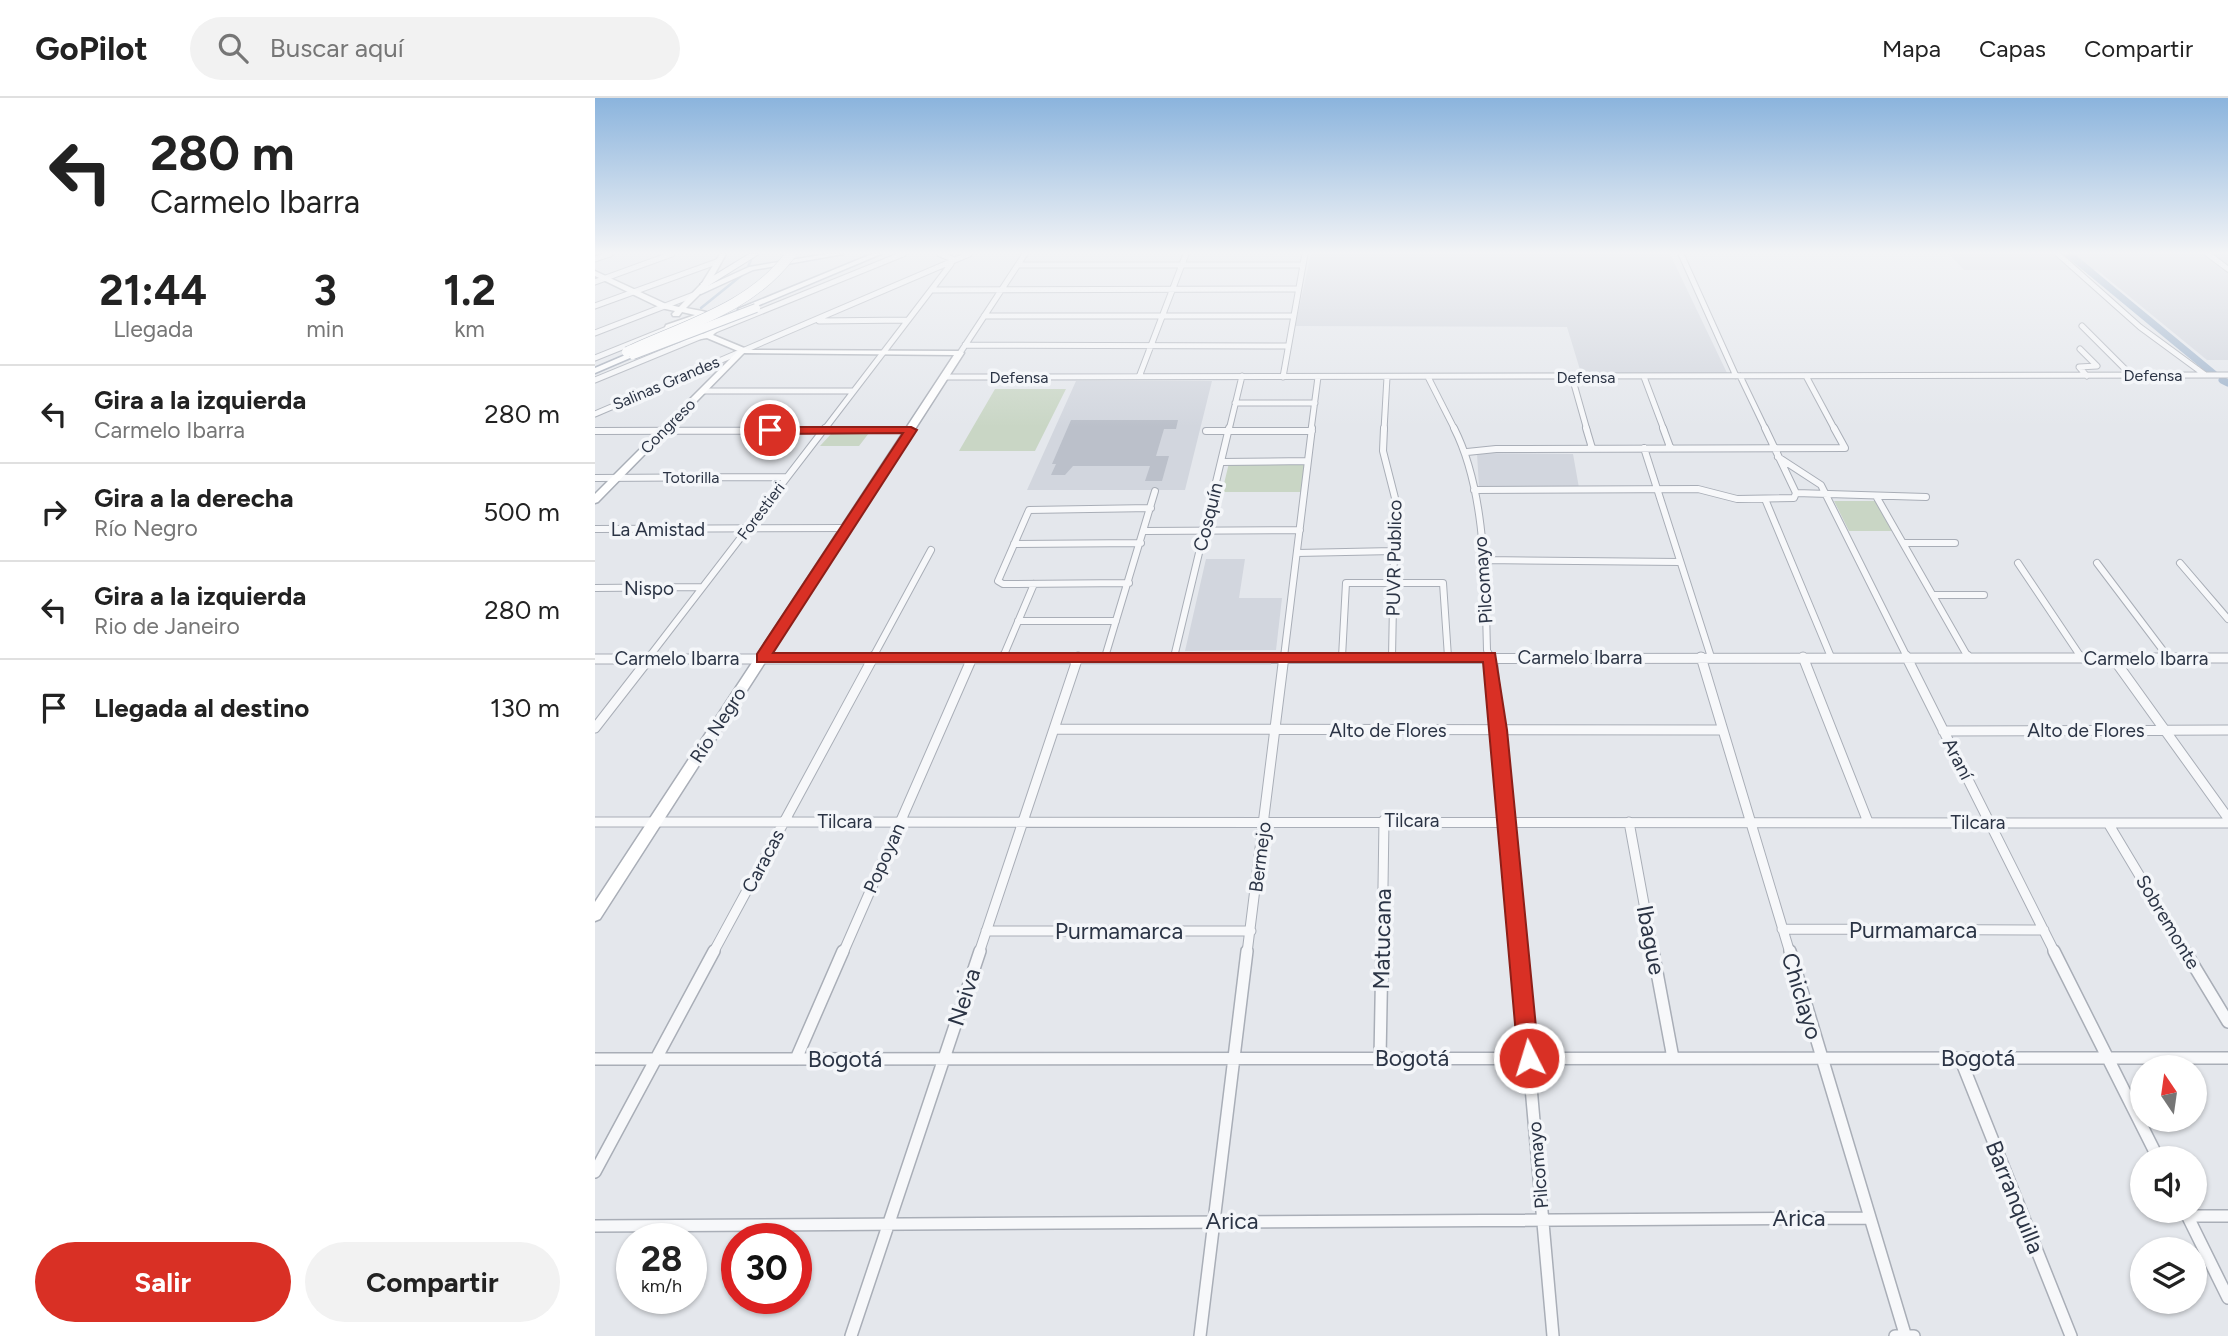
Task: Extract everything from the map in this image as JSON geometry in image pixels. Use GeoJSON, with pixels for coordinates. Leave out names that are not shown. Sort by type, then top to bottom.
{"type":"FeatureCollection","features":[{"type":"Feature","properties":{"kind":"highway"},"geometry":{"type":"LineString","coordinates":[[630,354],[716,312]]}},
{"type":"Feature","properties":{"kind":"main road"},"geometry":{"type":"LineString","coordinates":[[665,312],[668,326]]}},
{"type":"Feature","properties":{"kind":"main road"},"geometry":{"type":"LineString","coordinates":[[678,312],[666,334],[679,340],[709,333],[720,326],[722,319]]}},
{"type":"Feature","properties":{"kind":"main road"},"geometry":{"type":"LineString","coordinates":[[685,312],[722,319],[739,312]]}},
{"type":"Feature","properties":{"kind":"main road"},"geometry":{"type":"LineString","coordinates":[[595,368],[727,312]]}},
{"type":"Feature","properties":{"kind":"main road"},"geometry":{"type":"LineString","coordinates":[[630,354],[746,312]]}},
{"type":"Feature","properties":{"kind":"main road"},"geometry":{"type":"LineString","coordinates":[[668,326],[700,316]]}},
{"type":"Feature","properties":{"kind":"main road"},"geometry":{"type":"LineString","coordinates":[[709,333],[740,352],[883,353],[962,349]]}},
{"type":"Feature","properties":{"kind":"main road","name":"Río Negro"},"geometry":{"type":"LineString","coordinates":[[595,914],[962,349]]}},
{"type":"Feature","properties":{"kind":"main road","name":"Congreso"},"geometry":{"type":"LineString","coordinates":[[595,500],[740,352]]}},
{"type":"Feature","properties":{"kind":"street"},"geometry":{"type":"LineString","coordinates":[[595,333],[649,312]]}},
{"type":"Feature","properties":{"kind":"street"},"geometry":{"type":"LineString","coordinates":[[595,380],[761,312]]}},
{"type":"Feature","properties":{"kind":"street","name":"Salinas Grandes"},"geometry":{"type":"LineString","coordinates":[[595,414],[835,312]]}},
{"type":"Feature","properties":{"kind":"street","name":"Forestieri"},"geometry":{"type":"LineString","coordinates":[[595,728],[915,312]]}},
{"type":"Feature","properties":{"kind":"street","name":"Río Negro"},"geometry":{"type":"LineString","coordinates":[[962,349],[987,312]]}},
{"type":"Feature","properties":{"kind":"street"},"geometry":{"type":"LineString","coordinates":[[1139,377],[1164,312]]}},
{"type":"Feature","properties":{"kind":"street"},"geometry":{"type":"LineString","coordinates":[[1283,377],[1294,312]]}},
{"type":"Feature","properties":{"kind":"street"},"geometry":{"type":"LineString","coordinates":[[1708,312],[1796,493]]}},
{"type":"Feature","properties":{"kind":"street"},"geometry":{"type":"LineString","coordinates":[[2123,312],[2205,375]]}},
{"type":"Feature","properties":{"kind":"street"},"geometry":{"type":"LineString","coordinates":[[984,316],[1293,316]]}},
{"type":"Feature","properties":{"kind":"street"},"geometry":{"type":"LineString","coordinates":[[813,321],[908,320]]}},
{"type":"Feature","properties":{"kind":"street"},"geometry":{"type":"LineString","coordinates":[[595,358],[668,326]]}},
{"type":"Feature","properties":{"kind":"street"},"geometry":{"type":"LineString","coordinates":[[2082,326],[2132,376]]}},
{"type":"Feature","properties":{"kind":"street"},"geometry":{"type":"LineString","coordinates":[[962,349],[1288,346]]}},
{"type":"Feature","properties":{"kind":"street"},"geometry":{"type":"LineString","coordinates":[[2080,349],[2097,366],[2079,367],[2087,376]]}},
{"type":"Feature","properties":{"kind":"street"},"geometry":{"type":"LineString","coordinates":[[2094,356],[2113,356]]}},
{"type":"Feature","properties":{"kind":"street","name":"Defensa"},"geometry":{"type":"LineString","coordinates":[[945,377],[2228,375]]}},
{"type":"Feature","properties":{"kind":"street","name":"Cosquín"},"geometry":{"type":"LineString","coordinates":[[1174,657],[1242,376]]}},
{"type":"Feature","properties":{"kind":"street"},"geometry":{"type":"LineString","coordinates":[[1467,452],[1496,449],[1670,447],[1777,453],[1845,448],[1806,376]]}},
{"type":"Feature","properties":{"kind":"street","name":"Bermejo"},"geometry":{"type":"LineString","coordinates":[[1201,1336],[1318,377]]}},
{"type":"Feature","properties":{"kind":"street","name":"PUVR Publico"},"geometry":{"type":"LineString","coordinates":[[1387,377],[1383,451],[1395,492],[1392,657]]}},
{"type":"Feature","properties":{"kind":"street","name":"Pilcomayo"},"geometry":{"type":"LineString","coordinates":[[1428,377],[1467,452],[1475,490],[1553,1336]]}},
{"type":"Feature","properties":{"kind":"street"},"geometry":{"type":"LineString","coordinates":[[1572,377],[1592,448]]}},
{"type":"Feature","properties":{"kind":"street"},"geometry":{"type":"LineString","coordinates":[[1644,377],[1670,447]]}},
{"type":"Feature","properties":{"kind":"street"},"geometry":{"type":"LineString","coordinates":[[703,391],[853,391]]}},
{"type":"Feature","properties":{"kind":"street"},"geometry":{"type":"LineString","coordinates":[[1235,403],[1315,403]]}},
{"type":"Feature","properties":{"kind":"street"},"geometry":{"type":"LineString","coordinates":[[595,431],[911,430]]}},
{"type":"Feature","properties":{"kind":"street"},"geometry":{"type":"LineString","coordinates":[[1206,431],[1312,431]]}},
{"type":"Feature","properties":{"kind":"street","name":"Chiclayo"},"geometry":{"type":"LineString","coordinates":[[1644,448],[1680,562],[1706,657],[1722,730],[1905,1335]]}},
{"type":"Feature","properties":{"kind":"street","name":"Araní"},"geometry":{"type":"LineString","coordinates":[[1777,453],[1821,485],[2152,1146]]}},
{"type":"Feature","properties":{"kind":"street"},"geometry":{"type":"LineString","coordinates":[[1221,462],[1308,461]]}},
{"type":"Feature","properties":{"kind":"street","name":"Totorilla"},"geometry":{"type":"LineString","coordinates":[[595,478],[787,477]]}},
{"type":"Feature","properties":{"kind":"street"},"geometry":{"type":"LineString","coordinates":[[1475,490],[1703,489],[1728,498],[1765,499],[1794,498],[1796,493]]}},
{"type":"Feature","properties":{"kind":"street"},"geometry":{"type":"LineString","coordinates":[[1105,657],[1146,531],[1156,491]]}},
{"type":"Feature","properties":{"kind":"street"},"geometry":{"type":"LineString","coordinates":[[1796,493],[1926,497]]}},
{"type":"Feature","properties":{"kind":"street"},"geometry":{"type":"LineString","coordinates":[[1876,496],[1968,658]]}},
{"type":"Feature","properties":{"kind":"street"},"geometry":{"type":"LineString","coordinates":[[1765,499],[1831,657]]}},
{"type":"Feature","properties":{"kind":"street"},"geometry":{"type":"LineString","coordinates":[[1129,583],[1003,584],[998,581],[1027,512],[1033,509],[1151,508]]}},
{"type":"Feature","properties":{"kind":"street","name":"La Amistad"},"geometry":{"type":"LineString","coordinates":[[595,529],[847,528]]}},
{"type":"Feature","properties":{"kind":"street"},"geometry":{"type":"LineString","coordinates":[[1146,531],[1300,530]]}},
{"type":"Feature","properties":{"kind":"street"},"geometry":{"type":"LineString","coordinates":[[1014,544],[1141,543]]}},
{"type":"Feature","properties":{"kind":"street"},"geometry":{"type":"LineString","coordinates":[[1903,543],[1955,543]]}},
{"type":"Feature","properties":{"kind":"street","name":"Caracas"},"geometry":{"type":"LineString","coordinates":[[595,1172],[931,550]]}},
{"type":"Feature","properties":{"kind":"street"},"geometry":{"type":"LineString","coordinates":[[1297,553],[1394,551]]}},
{"type":"Feature","properties":{"kind":"street"},"geometry":{"type":"LineString","coordinates":[[1483,560],[1680,562]]}},
{"type":"Feature","properties":{"kind":"street"},"geometry":{"type":"LineString","coordinates":[[2018,563],[2081,658]]}},
{"type":"Feature","properties":{"kind":"street"},"geometry":{"type":"LineString","coordinates":[[2097,563],[2169,658]]}},
{"type":"Feature","properties":{"kind":"street"},"geometry":{"type":"LineString","coordinates":[[2180,563],[2228,619]]}},
{"type":"Feature","properties":{"kind":"street"},"geometry":{"type":"LineString","coordinates":[[1342,657],[1346,583],[1443,583],[1448,657]]}},
{"type":"Feature","properties":{"kind":"street"},"geometry":{"type":"LineString","coordinates":[[1003,658],[1034,584]]}},
{"type":"Feature","properties":{"kind":"street","name":"Nispo"},"geometry":{"type":"LineString","coordinates":[[595,588],[702,587]]}},
{"type":"Feature","properties":{"kind":"street"},"geometry":{"type":"LineString","coordinates":[[1933,595],[1984,595]]}},
{"type":"Feature","properties":{"kind":"street"},"geometry":{"type":"LineString","coordinates":[[1018,621],[1116,621]]}},
{"type":"Feature","properties":{"kind":"street","name":"Neiva"},"geometry":{"type":"LineString","coordinates":[[851,1336],[1078,657]]}},
{"type":"Feature","properties":{"kind":"street"},"geometry":{"type":"LineString","coordinates":[[1803,657],[1868,822]]}},
{"type":"Feature","properties":{"kind":"street","name":"Popoyan"},"geometry":{"type":"LineString","coordinates":[[796,1059],[972,658]]}},
{"type":"Feature","properties":{"kind":"street"},"geometry":{"type":"LineString","coordinates":[[2113,658],[2228,820]]}},
{"type":"Feature","properties":{"kind":"street","name":"Carmelo Ibarra"},"geometry":{"type":"LineString","coordinates":[[595,659],[2228,658]]}},
{"type":"Feature","properties":{"kind":"street","name":"Alto de Flores"},"geometry":{"type":"LineString","coordinates":[[1054,729],[1722,730]]}},
{"type":"Feature","properties":{"kind":"street","name":"Alto de Flores"},"geometry":{"type":"LineString","coordinates":[[1943,731],[2228,730]]}},
{"type":"Feature","properties":{"kind":"street","name":"Matucana"},"geometry":{"type":"LineString","coordinates":[[1380,1058],[1384,820]]}},
{"type":"Feature","properties":{"kind":"street","name":"Tilcara"},"geometry":{"type":"LineString","coordinates":[[595,822],[1507,820],[2108,823],[2228,820]]}},
{"type":"Feature","properties":{"kind":"street","name":"Ibague"},"geometry":{"type":"LineString","coordinates":[[1629,822],[1673,1058]]}},
{"type":"Feature","properties":{"kind":"street","name":"Sobremonte"},"geometry":{"type":"LineString","coordinates":[[2108,823],[2228,1022]]}},
{"type":"Feature","properties":{"kind":"street","name":"Purmamarca"},"geometry":{"type":"LineString","coordinates":[[1782,929],[2044,930]]}},
{"type":"Feature","properties":{"kind":"street","name":"Purmamarca"},"geometry":{"type":"LineString","coordinates":[[986,931],[1251,931]]}},
{"type":"Feature","properties":{"kind":"street","name":"Barranquilla"},"geometry":{"type":"LineString","coordinates":[[1960,1058],[2071,1336]]}},
{"type":"Feature","properties":{"kind":"street","name":"Bogotá"},"geometry":{"type":"LineString","coordinates":[[595,1059],[2228,1058]]}},
{"type":"Feature","properties":{"kind":"street"},"geometry":{"type":"LineString","coordinates":[[2207,1215],[2228,1216]]}},
{"type":"Feature","properties":{"kind":"street","name":"Arica"},"geometry":{"type":"LineString","coordinates":[[595,1226],[1870,1218]]}},
{"type":"Feature","properties":{"kind":"street"},"geometry":{"type":"LineString","coordinates":[[2191,1223],[2228,1297]]}},
{"type":"Feature","properties":{"kind":"shaded area"},"geometry":{"type":"Polygon","coordinates":[[[1298,312],[1698,312],[1727,373],[1581,373],[1567,327],[1295,326],[1298,312]]]}},
{"type":"Feature","properties":{"kind":"shaded area"},"geometry":{"type":"Polygon","coordinates":[[[2148,312],[2228,312],[2228,360],[2207,360],[2148,312]]]}},
{"type":"Feature","properties":{"kind":"shaded area"},"geometry":{"type":"Polygon","coordinates":[[[1076,381],[1212,381],[1185,490],[1027,490],[1076,381]]]}},
{"type":"Feature","properties":{"kind":"shaded area"},"geometry":{"type":"Polygon","coordinates":[[[1477,453],[1573,454],[1579,488],[1479,487],[1477,453]]]}},
{"type":"Feature","properties":{"kind":"shaded area"},"geometry":{"type":"Polygon","coordinates":[[[1206,559],[1245,559],[1239,598],[1282,598],[1276,650],[1185,651],[1206,559]]]}},
{"type":"Feature","properties":{"kind":"green space"},"geometry":{"type":"Polygon","coordinates":[[[995,389],[1066,389],[1035,451],[959,451],[995,389]]]}},
{"type":"Feature","properties":{"kind":"green space"},"geometry":{"type":"Polygon","coordinates":[[[869,433],[859,446],[820,446],[831,434],[869,433]]]}},
{"type":"Feature","properties":{"kind":"green space"},"geometry":{"type":"Polygon","coordinates":[[[1305,462],[1301,492],[1222,492],[1229,463],[1305,462]]]}},
{"type":"Feature","properties":{"kind":"green space"},"geometry":{"type":"Polygon","coordinates":[[[1834,501],[1875,501],[1892,531],[1849,531],[1834,501]]]}},
{"type":"Feature","properties":{"kind":"building"},"geometry":{"type":"Polygon","coordinates":[[[1071,420],[1178,420],[1176,429],[1164,429],[1156,456],[1169,456],[1162,481],[1145,481],[1150,466],[1073,466],[1065,475],[1051,475],[1056,464],[1052,464],[1071,420]]]}},
{"type":"Feature","properties":{"kind":"waterway"},"geometry":{"type":"LineString","coordinates":[[2139,312],[2214,374]]}},
{"type":"Feature","properties":{"kind":"waterway"},"geometry":{"type":"LineString","coordinates":[[2222,380],[2228,383]]}},
{"type":"Feature","properties":{"kind":"route"},"geometry":{"type":"LineString","coordinates":[[770,430],[911,430],[762,658],[1490,657],[1493,665],[1529,1058]]}}]}
